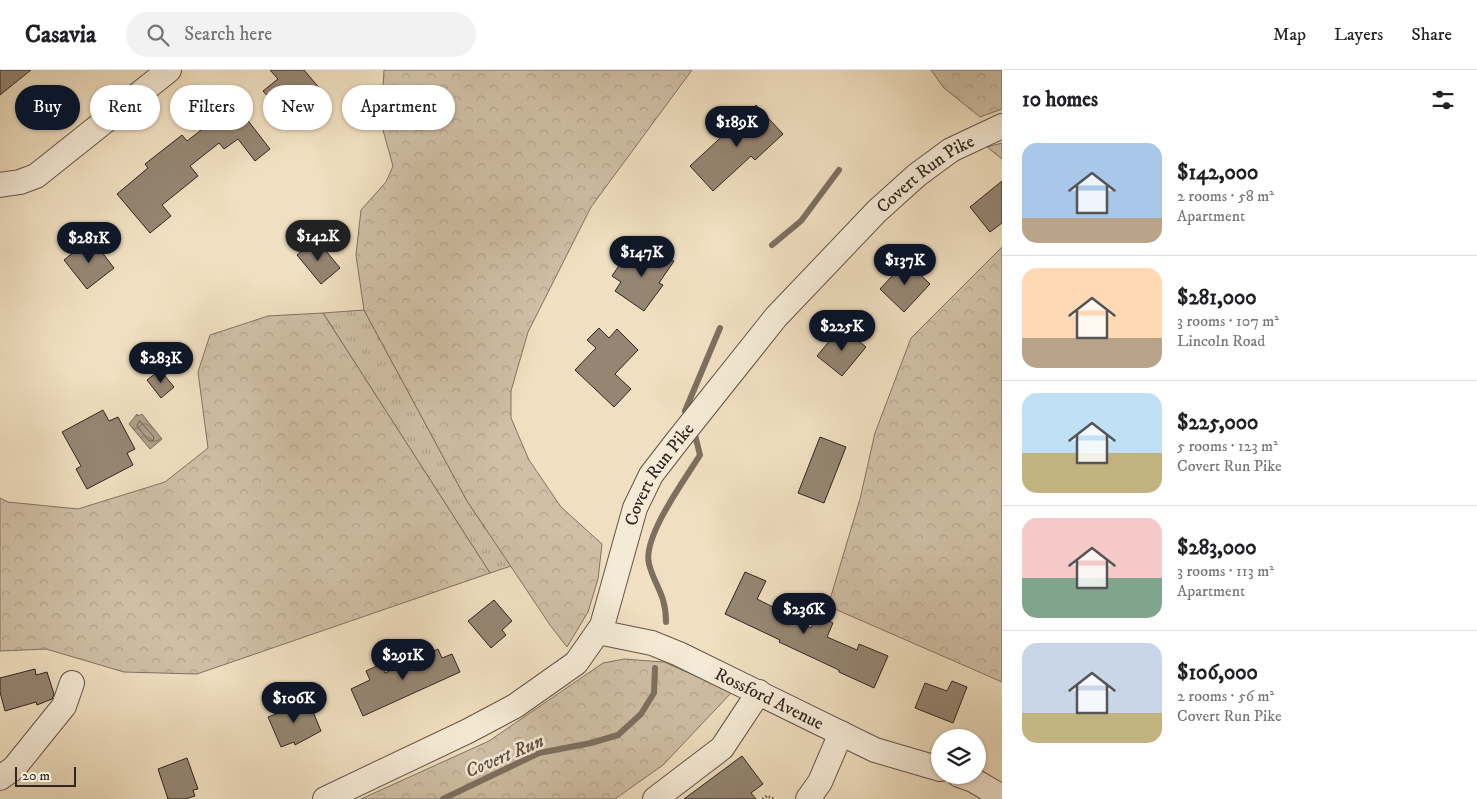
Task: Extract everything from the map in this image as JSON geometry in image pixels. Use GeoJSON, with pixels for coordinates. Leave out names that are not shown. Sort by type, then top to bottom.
{"type":"FeatureCollection","features":[{"type":"Feature","properties":{"kind":"street"},"geometry":{"type":"LineString","coordinates":[[0,185],[20,182],[36,176],[163,72]]}},
{"type":"Feature","properties":{"kind":"street","name":"Covert Run Pike"},"geometry":{"type":"LineString","coordinates":[[325,799],[461,735],[515,706],[576,663],[598,632],[608,606],[635,508],[651,475],[688,427],[735,372],[776,317],[888,199],[951,150],[1002,126]]}},
{"type":"Feature","properties":{"kind":"street","name":"Rossford Avenue"},"geometry":{"type":"LineString","coordinates":[[598,632],[670,650],[875,750],[931,766]]}},
{"type":"Feature","properties":{"kind":"street"},"geometry":{"type":"LineString","coordinates":[[0,778],[14,768],[64,706],[72,683]]}},
{"type":"Feature","properties":{"kind":"street"},"geometry":{"type":"LineString","coordinates":[[655,799],[722,748],[759,692]]}},
{"type":"Feature","properties":{"kind":"street"},"geometry":{"type":"LineString","coordinates":[[808,799],[820,782],[841,733]]}},
{"type":"Feature","properties":{"kind":"street"},"geometry":{"type":"LineString","coordinates":[[980,784],[1002,797]]}},
{"type":"Feature","properties":{"kind":"path"},"geometry":{"type":"LineString","coordinates":[[763,799],[767,796],[774,799]]}},
{"type":"Feature","properties":{"kind":"green space"},"geometry":{"type":"Polygon","coordinates":[[[384,70],[692,70],[591,207],[528,332],[511,391],[511,418],[529,460],[561,507],[602,544],[598,579],[588,612],[567,647],[550,625],[467,501],[364,310],[356,255],[361,210],[386,182],[393,166],[383,130],[455,130],[455,85],[383,85],[384,70]]]}},
{"type":"Feature","properties":{"kind":"green space"},"geometry":{"type":"Polygon","coordinates":[[[931,70],[1002,70],[1002,109],[980,117],[944,88],[931,70]]]}},
{"type":"Feature","properties":{"kind":"green space"},"geometry":{"type":"Polygon","coordinates":[[[1002,143],[1002,159],[987,147],[1002,143]]]}},
{"type":"Feature","properties":{"kind":"green space"},"geometry":{"type":"Polygon","coordinates":[[[1002,247],[1002,682],[828,606],[860,499],[875,433],[911,338],[1002,247]]]}},
{"type":"Feature","properties":{"kind":"green space"},"geometry":{"type":"Polygon","coordinates":[[[364,310],[467,501],[511,566],[490,573],[323,313],[364,310]]]}},
{"type":"Feature","properties":{"kind":"green space"},"geometry":{"type":"Polygon","coordinates":[[[323,313],[490,573],[197,674],[124,672],[46,649],[0,651],[0,498],[8,502],[78,509],[165,482],[208,448],[198,372],[210,335],[268,316],[323,313]]]}},
{"type":"Feature","properties":{"kind":"green space"},"geometry":{"type":"Polygon","coordinates":[[[624,659],[664,662],[732,692],[663,765],[615,799],[361,799],[489,741],[603,663],[624,659]]]}},
{"type":"Feature","properties":{"kind":"water"},"geometry":{"type":"Polygon","coordinates":[[[137,414],[139,416],[142,414],[162,439],[150,449],[129,424],[137,414]]]}},
{"type":"Feature","properties":{"kind":"building"},"geometry":{"type":"Polygon","coordinates":[[[0,70],[31,70],[0,95],[0,70]]]}},
{"type":"Feature","properties":{"kind":"building"},"geometry":{"type":"Polygon","coordinates":[[[270,70],[304,70],[317,85],[270,85],[278,79],[270,70]]]}},
{"type":"Feature","properties":{"kind":"building"},"geometry":{"type":"Polygon","coordinates":[[[756,105],[783,134],[755,160],[751,156],[713,191],[690,166],[756,105]]]}},
{"type":"Feature","properties":{"kind":"building"},"geometry":{"type":"Polygon","coordinates":[[[253,127],[270,149],[255,161],[238,139],[224,149],[219,143],[190,166],[198,176],[162,205],[171,216],[150,233],[117,194],[148,168],[145,164],[182,135],[187,141],[201,130],[253,130],[253,127]]]}},
{"type":"Feature","properties":{"kind":"building"},"geometry":{"type":"Polygon","coordinates":[[[1002,181],[1002,223],[990,232],[970,207],[1002,181]]]}},
{"type":"Feature","properties":{"kind":"building"},"geometry":{"type":"Polygon","coordinates":[[[91,238],[114,268],[87,289],[64,260],[91,238]]]}},
{"type":"Feature","properties":{"kind":"building"},"geometry":{"type":"Polygon","coordinates":[[[316,239],[340,268],[321,284],[297,255],[316,239]]]}},
{"type":"Feature","properties":{"kind":"building"},"geometry":{"type":"Polygon","coordinates":[[[651,246],[674,261],[659,283],[663,285],[644,311],[615,291],[621,282],[612,276],[624,258],[636,266],[651,246]]]}},
{"type":"Feature","properties":{"kind":"building"},"geometry":{"type":"Polygon","coordinates":[[[906,261],[930,284],[904,312],[880,289],[906,261]]]}},
{"type":"Feature","properties":{"kind":"building"},"geometry":{"type":"Polygon","coordinates":[[[841,327],[866,347],[842,376],[817,356],[841,327]]]}},
{"type":"Feature","properties":{"kind":"building"},"geometry":{"type":"Polygon","coordinates":[[[599,328],[609,338],[617,329],[638,350],[615,374],[631,389],[614,407],[575,370],[596,348],[587,340],[599,328]]]}},
{"type":"Feature","properties":{"kind":"building"},"geometry":{"type":"Polygon","coordinates":[[[160,370],[174,387],[161,398],[147,380],[160,370]]]}},
{"type":"Feature","properties":{"kind":"building"},"geometry":{"type":"Polygon","coordinates":[[[103,410],[109,421],[118,417],[135,449],[127,453],[133,465],[87,489],[76,469],[81,466],[62,432],[103,410]]]}},
{"type":"Feature","properties":{"kind":"building"},"geometry":{"type":"Polygon","coordinates":[[[820,437],[846,447],[824,503],[798,493],[820,437]]]}},
{"type":"Feature","properties":{"kind":"building"},"geometry":{"type":"Polygon","coordinates":[[[745,572],[766,581],[757,599],[773,607],[772,609],[811,628],[817,615],[833,623],[827,637],[857,650],[859,644],[888,656],[874,688],[725,614],[745,572]]]}},
{"type":"Feature","properties":{"kind":"building"},"geometry":{"type":"Polygon","coordinates":[[[494,600],[512,621],[502,630],[506,635],[491,648],[468,621],[494,600]]]}},
{"type":"Feature","properties":{"kind":"building"},"geometry":{"type":"Polygon","coordinates":[[[438,649],[442,658],[452,654],[460,672],[363,716],[351,689],[370,680],[366,671],[381,664],[385,673],[438,649]]]}},
{"type":"Feature","properties":{"kind":"building"},"geometry":{"type":"Polygon","coordinates":[[[35,669],[36,675],[47,672],[54,694],[52,699],[37,705],[36,702],[5,711],[0,692],[0,678],[35,669]]]}},
{"type":"Feature","properties":{"kind":"building"},"geometry":{"type":"Polygon","coordinates":[[[952,681],[967,687],[953,723],[915,708],[925,683],[947,691],[952,681]]]}},
{"type":"Feature","properties":{"kind":"building"},"geometry":{"type":"Polygon","coordinates":[[[301,700],[305,710],[311,707],[321,731],[295,745],[294,742],[281,747],[268,717],[284,711],[282,707],[301,700]]]}},
{"type":"Feature","properties":{"kind":"building"},"geometry":{"type":"Polygon","coordinates":[[[742,756],[763,784],[751,793],[756,799],[684,799],[742,756]]]}},
{"type":"Feature","properties":{"kind":"building"},"geometry":{"type":"Polygon","coordinates":[[[187,758],[198,789],[193,790],[195,796],[185,799],[168,799],[158,769],[187,758]]]}},
{"type":"Feature","properties":{"kind":"waterway","name":"Covert Run"},"geometry":{"type":"LineString","coordinates":[[772,245],[801,221],[839,170]]}},
{"type":"Feature","properties":{"kind":"waterway","name":"Covert Run"},"geometry":{"type":"LineString","coordinates":[[685,411],[720,328]]}},
{"type":"Feature","properties":{"kind":"waterway","name":"Covert Run"},"geometry":{"type":"LineString","coordinates":[[666,622],[666,612],[662,597],[649,564],[649,553],[658,524],[700,455],[695,435]]}},
{"type":"Feature","properties":{"kind":"waterway","name":"Covert Run"},"geometry":{"type":"LineString","coordinates":[[443,799],[539,753],[591,743],[618,735],[641,714],[654,693],[655,668]]}}]}
